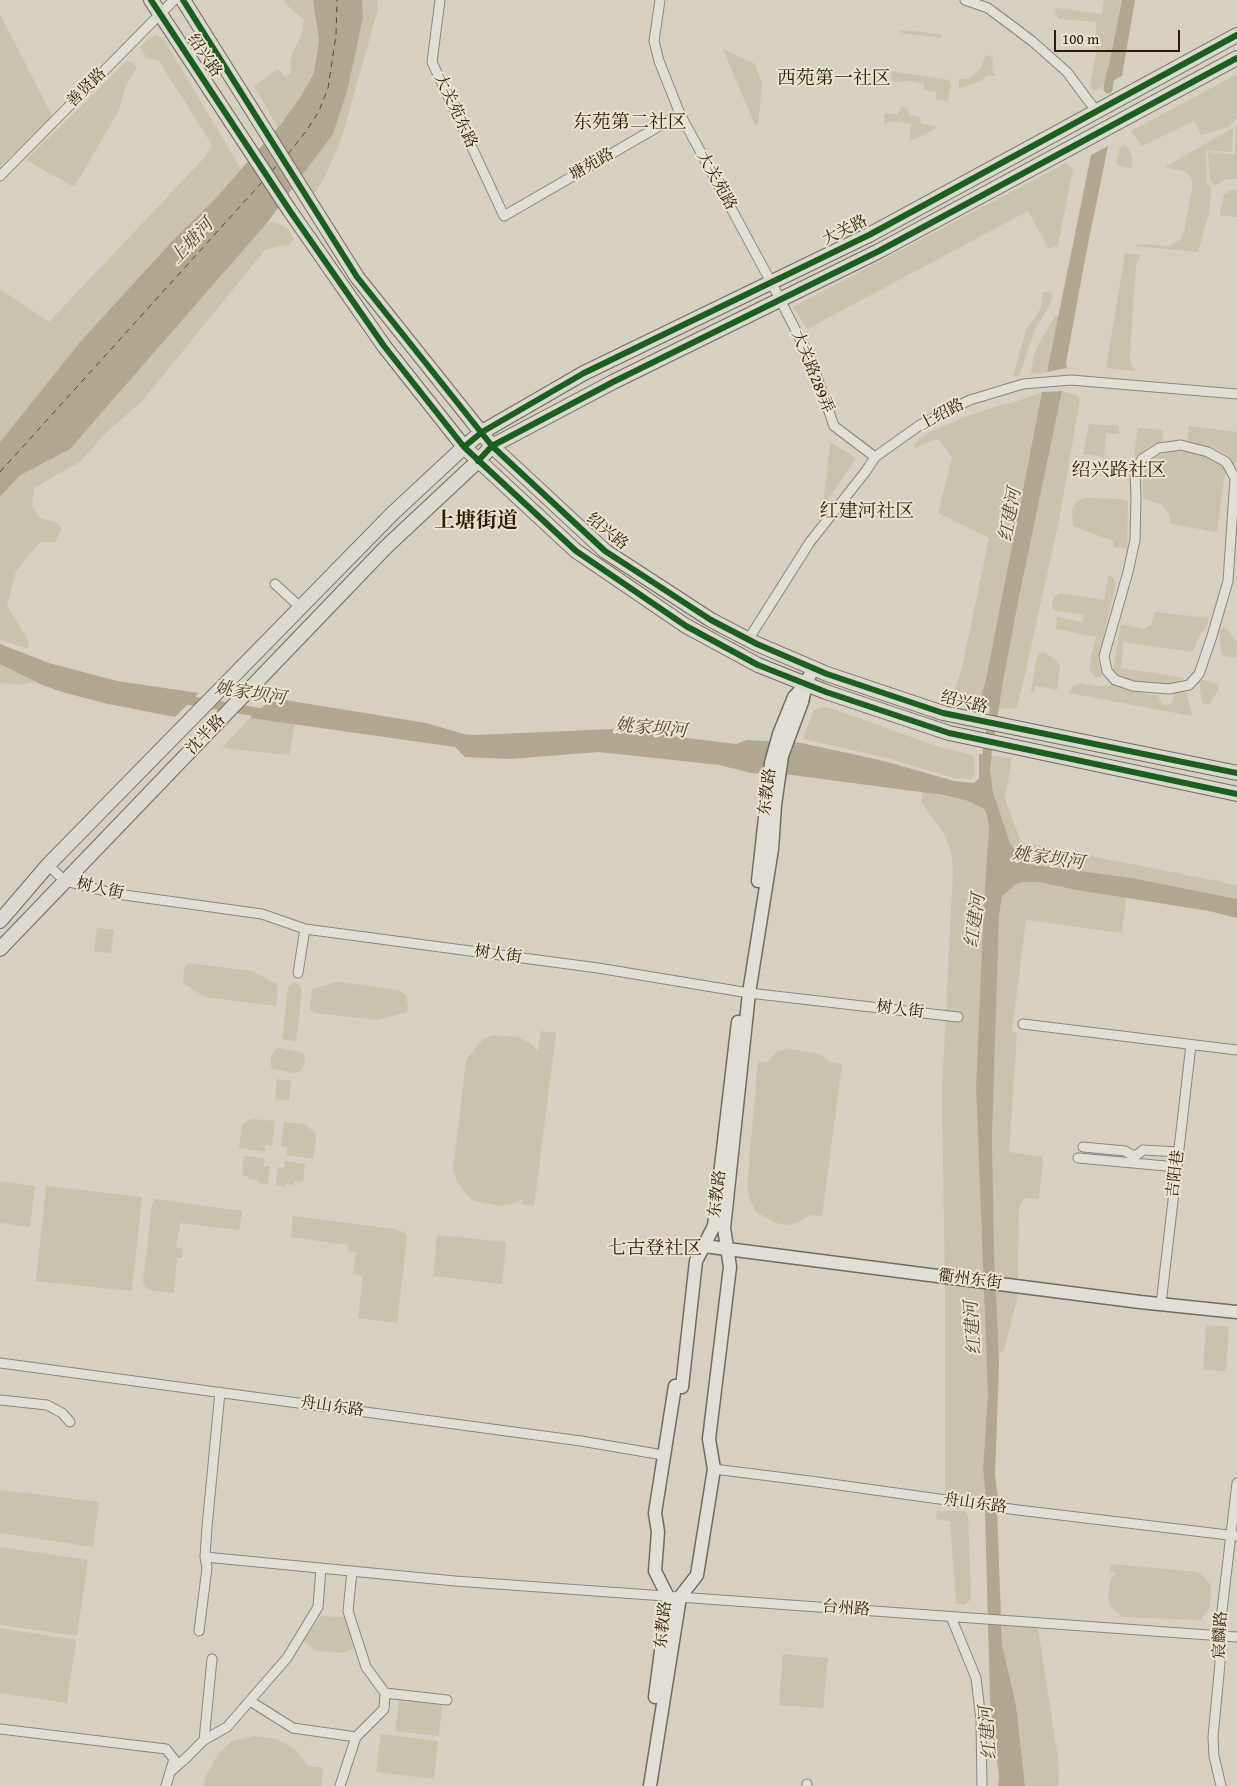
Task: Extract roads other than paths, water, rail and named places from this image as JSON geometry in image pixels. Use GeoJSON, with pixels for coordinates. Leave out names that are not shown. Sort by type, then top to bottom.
{"type":"FeatureCollection","features":[{"type":"Feature","properties":{"kind":"main road","name":"绍兴路"},"geometry":{"type":"LineString","coordinates":[[151,0],[290,211],[384,346],[464,447],[576,551],[686,626],[758,665],[806,684],[949,733],[1237,794]]}},
{"type":"Feature","properties":{"kind":"main road","name":"绍兴路"},"geometry":{"type":"LineString","coordinates":[[184,0],[357,277],[492,446],[604,551],[711,620],[748,640],[813,668],[943,713],[1237,773]]}},
{"type":"Feature","properties":{"kind":"main road","name":"大关路"},"geometry":{"type":"LineString","coordinates":[[464,447],[482,432],[584,373],[869,235],[1237,35]]}},
{"type":"Feature","properties":{"kind":"main road","name":"大关路"},"geometry":{"type":"LineString","coordinates":[[478,461],[492,446],[613,382],[879,251],[1237,58]]}},
{"type":"Feature","properties":{"kind":"main road","name":"沈半路"},"geometry":{"type":"LineString","coordinates":[[0,921],[48,864],[393,513],[464,447]]}},
{"type":"Feature","properties":{"kind":"main road","name":"沈半路"},"geometry":{"type":"LineString","coordinates":[[0,948],[386,547],[478,461]]}},
{"type":"Feature","properties":{"kind":"street","name":"善贤路"},"geometry":{"type":"LineString","coordinates":[[0,176],[174,0]]}},
{"type":"Feature","properties":{"kind":"street","name":"大关苑东路"},"geometry":{"type":"LineString","coordinates":[[440,0],[432,62],[504,216]]}},
{"type":"Feature","properties":{"kind":"street","name":"大关苑路"},"geometry":{"type":"LineString","coordinates":[[660,0],[654,42],[659,61],[680,114],[780,299]]}},
{"type":"Feature","properties":{"kind":"street"},"geometry":{"type":"LineString","coordinates":[[965,0],[988,8],[1032,41],[1067,72],[1096,111]]}},
{"type":"Feature","properties":{"kind":"street","name":"塘苑路"},"geometry":{"type":"LineString","coordinates":[[504,216],[680,114]]}},
{"type":"Feature","properties":{"kind":"street","name":"大关路289弄"},"geometry":{"type":"LineString","coordinates":[[780,299],[811,360],[834,426],[875,457]]}},
{"type":"Feature","properties":{"kind":"street","name":"上绍路"},"geometry":{"type":"LineString","coordinates":[[748,640],[810,542],[875,457],[920,425],[970,400],[1023,384],[1071,380],[1237,394]]}},
{"type":"Feature","properties":{"kind":"street"},"geometry":{"type":"LineString","coordinates":[[1181,445],[1208,452],[1226,462],[1235,478],[1232,582],[1199,674],[1189,685],[1169,689],[1133,686],[1115,680],[1107,671],[1104,656],[1135,540],[1135,472],[1142,459],[1159,448],[1181,445]]}},
{"type":"Feature","properties":{"kind":"street"},"geometry":{"type":"LineString","coordinates":[[275,584],[300,608]]}},
{"type":"Feature","properties":{"kind":"street","name":"东教路"},"geometry":{"type":"LineString","coordinates":[[650,1786],[674,1597],[655,1571],[658,1532],[655,1513],[675,1386],[682,1387],[696,1261],[714,1226],[745,992],[772,849],[771,804],[798,699],[813,668]]}},
{"type":"Feature","properties":{"kind":"street","name":"树人街"},"geometry":{"type":"LineString","coordinates":[[48,864],[65,881],[118,894],[262,914],[304,929],[598,968],[745,992],[958,1017]]}},
{"type":"Feature","properties":{"kind":"street"},"geometry":{"type":"LineString","coordinates":[[298,973],[304,929]]}},
{"type":"Feature","properties":{"kind":"street","name":"东教路"},"geometry":{"type":"LineString","coordinates":[[644,1786],[674,1597],[697,1575],[714,1469],[709,1439],[730,1268],[724,1228],[745,992]]}},
{"type":"Feature","properties":{"kind":"street"},"geometry":{"type":"LineString","coordinates":[[1023,1024],[1237,1050]]}},
{"type":"Feature","properties":{"kind":"street","name":"吉阳巷"},"geometry":{"type":"LineString","coordinates":[[1161,1304],[1191,1045]]}},
{"type":"Feature","properties":{"kind":"street"},"geometry":{"type":"LineString","coordinates":[[1083,1147],[1125,1151],[1132,1155],[1137,1155],[1143,1150],[1179,1152]]}},
{"type":"Feature","properties":{"kind":"street"},"geometry":{"type":"LineString","coordinates":[[1078,1158],[1177,1167]]}},
{"type":"Feature","properties":{"kind":"street","name":"衢州东街"},"geometry":{"type":"LineString","coordinates":[[704,1246],[1237,1312]]}},
{"type":"Feature","properties":{"kind":"street","name":"舟山东路"},"geometry":{"type":"LineString","coordinates":[[0,1362],[581,1441],[664,1455]]}},
{"type":"Feature","properties":{"kind":"street"},"geometry":{"type":"LineString","coordinates":[[199,1631],[207,1568],[205,1557],[220,1392]]}},
{"type":"Feature","properties":{"kind":"street"},"geometry":{"type":"LineString","coordinates":[[0,1400],[47,1405],[62,1413],[70,1422]]}},
{"type":"Feature","properties":{"kind":"street","name":"舟山东路"},"geometry":{"type":"LineString","coordinates":[[714,1469],[1018,1510],[1234,1536]]}},
{"type":"Feature","properties":{"kind":"street","name":"宸麟路"},"geometry":{"type":"LineString","coordinates":[[1221,1786],[1214,1756],[1213,1737],[1220,1663],[1219,1636],[1234,1536],[1237,1483]]}},
{"type":"Feature","properties":{"kind":"street","name":"台州路"},"geometry":{"type":"LineString","coordinates":[[205,1557],[455,1581],[1237,1638]]}},
{"type":"Feature","properties":{"kind":"street"},"geometry":{"type":"LineString","coordinates":[[170,1772],[204,1740],[227,1727],[287,1658],[318,1608],[321,1568]]}},
{"type":"Feature","properties":{"kind":"street"},"geometry":{"type":"LineString","coordinates":[[340,1786],[356,1737],[384,1708],[385,1693],[366,1666],[348,1611],[352,1571]]}},
{"type":"Feature","properties":{"kind":"street"},"geometry":{"type":"LineString","coordinates":[[951,1617],[976,1678],[981,1720],[982,1786]]}},
{"type":"Feature","properties":{"kind":"street"},"geometry":{"type":"LineString","coordinates":[[204,1740],[212,1658]]}},
{"type":"Feature","properties":{"kind":"street"},"geometry":{"type":"LineString","coordinates":[[385,1693],[447,1700]]}},
{"type":"Feature","properties":{"kind":"street"},"geometry":{"type":"LineString","coordinates":[[250,1701],[293,1728],[356,1737]]}},
{"type":"Feature","properties":{"kind":"street"},"geometry":{"type":"LineString","coordinates":[[0,1729],[166,1749],[174,1759],[166,1786]]}},
{"type":"Feature","properties":{"kind":"water","name":"上塘河"},"geometry":{"type":"Polygon","coordinates":[[[313,0],[362,0],[363,18],[347,92],[333,134],[267,223],[70,449],[19,476],[0,497],[0,442],[80,342],[176,237],[215,199],[281,124],[301,96],[314,73],[319,40],[313,0]]]}},
{"type":"Feature","properties":{"kind":"water"},"geometry":{"type":"Polygon","coordinates":[[[1122,0],[1135,0],[1122,76],[1105,85],[1122,0]]]}},
{"type":"Feature","properties":{"kind":"water"},"geometry":{"type":"Polygon","coordinates":[[[1108,146],[1086,254],[1066,363],[1067,368],[1047,372],[1091,155],[1108,146]]]}},
{"type":"Feature","properties":{"kind":"water"},"geometry":{"type":"Polygon","coordinates":[[[1062,391],[1018,602],[998,709],[979,706],[986,679],[1042,392],[1062,391]]]}},
{"type":"Feature","properties":{"kind":"water"},"geometry":{"type":"Polygon","coordinates":[[[0,644],[49,663],[117,681],[199,693],[175,717],[108,704],[40,684],[0,664],[0,644]]]}},
{"type":"Feature","properties":{"kind":"water"},"geometry":{"type":"Polygon","coordinates":[[[273,698],[426,723],[474,735],[614,729],[736,744],[747,740],[801,743],[884,761],[954,781],[974,783],[979,778],[979,754],[992,756],[990,769],[993,792],[1010,843],[1020,858],[1028,864],[1132,878],[1237,899],[1237,918],[1209,911],[1039,882],[1016,884],[1002,896],[999,916],[992,1137],[994,1251],[999,1362],[995,1475],[998,1498],[986,1498],[983,1468],[988,1395],[976,1086],[989,829],[984,809],[968,801],[943,795],[792,775],[751,773],[719,765],[599,752],[510,759],[465,757],[455,747],[250,718],[273,698]]]}},
{"type":"Feature","properties":{"kind":"water"},"geometry":{"type":"Polygon","coordinates":[[[997,1510],[1002,1645],[1016,1705],[1025,1786],[998,1786],[999,1777],[990,1701],[985,1511],[997,1510]]]}},
{"type":"Feature","properties":{"kind":"waterway","name":"红建河"},"geometry":{"type":"LineString","coordinates":[[1108,89],[1111,72]]}},
{"type":"Feature","properties":{"kind":"waterway","name":"红建河"},"geometry":{"type":"LineString","coordinates":[[985,766],[996,698]]}},
{"type":"Feature","properties":{"kind":"waterway","name":"姚家坝河"},"geometry":{"type":"LineString","coordinates":[[182,699],[267,714]]}},
{"type":"Feature","properties":{"kind":"district","name":"西苑第一社区"},"geometry":{"type":"Point","coordinates":[834,79]}},
{"type":"Feature","properties":{"kind":"district","name":"东苑第二社区"},"geometry":{"type":"Point","coordinates":[630,123]}},
{"type":"Feature","properties":{"kind":"district","name":"绍兴路社区"},"geometry":{"type":"Point","coordinates":[1119,471]}},
{"type":"Feature","properties":{"kind":"district","name":"红建河社区"},"geometry":{"type":"Point","coordinates":[867,512]}},
{"type":"Feature","properties":{"kind":"district","name":"上塘街道"},"geometry":{"type":"Point","coordinates":[476,522]}},
{"type":"Feature","properties":{"kind":"district","name":"七古登社区"},"geometry":{"type":"Point","coordinates":[655,1249]}}]}
